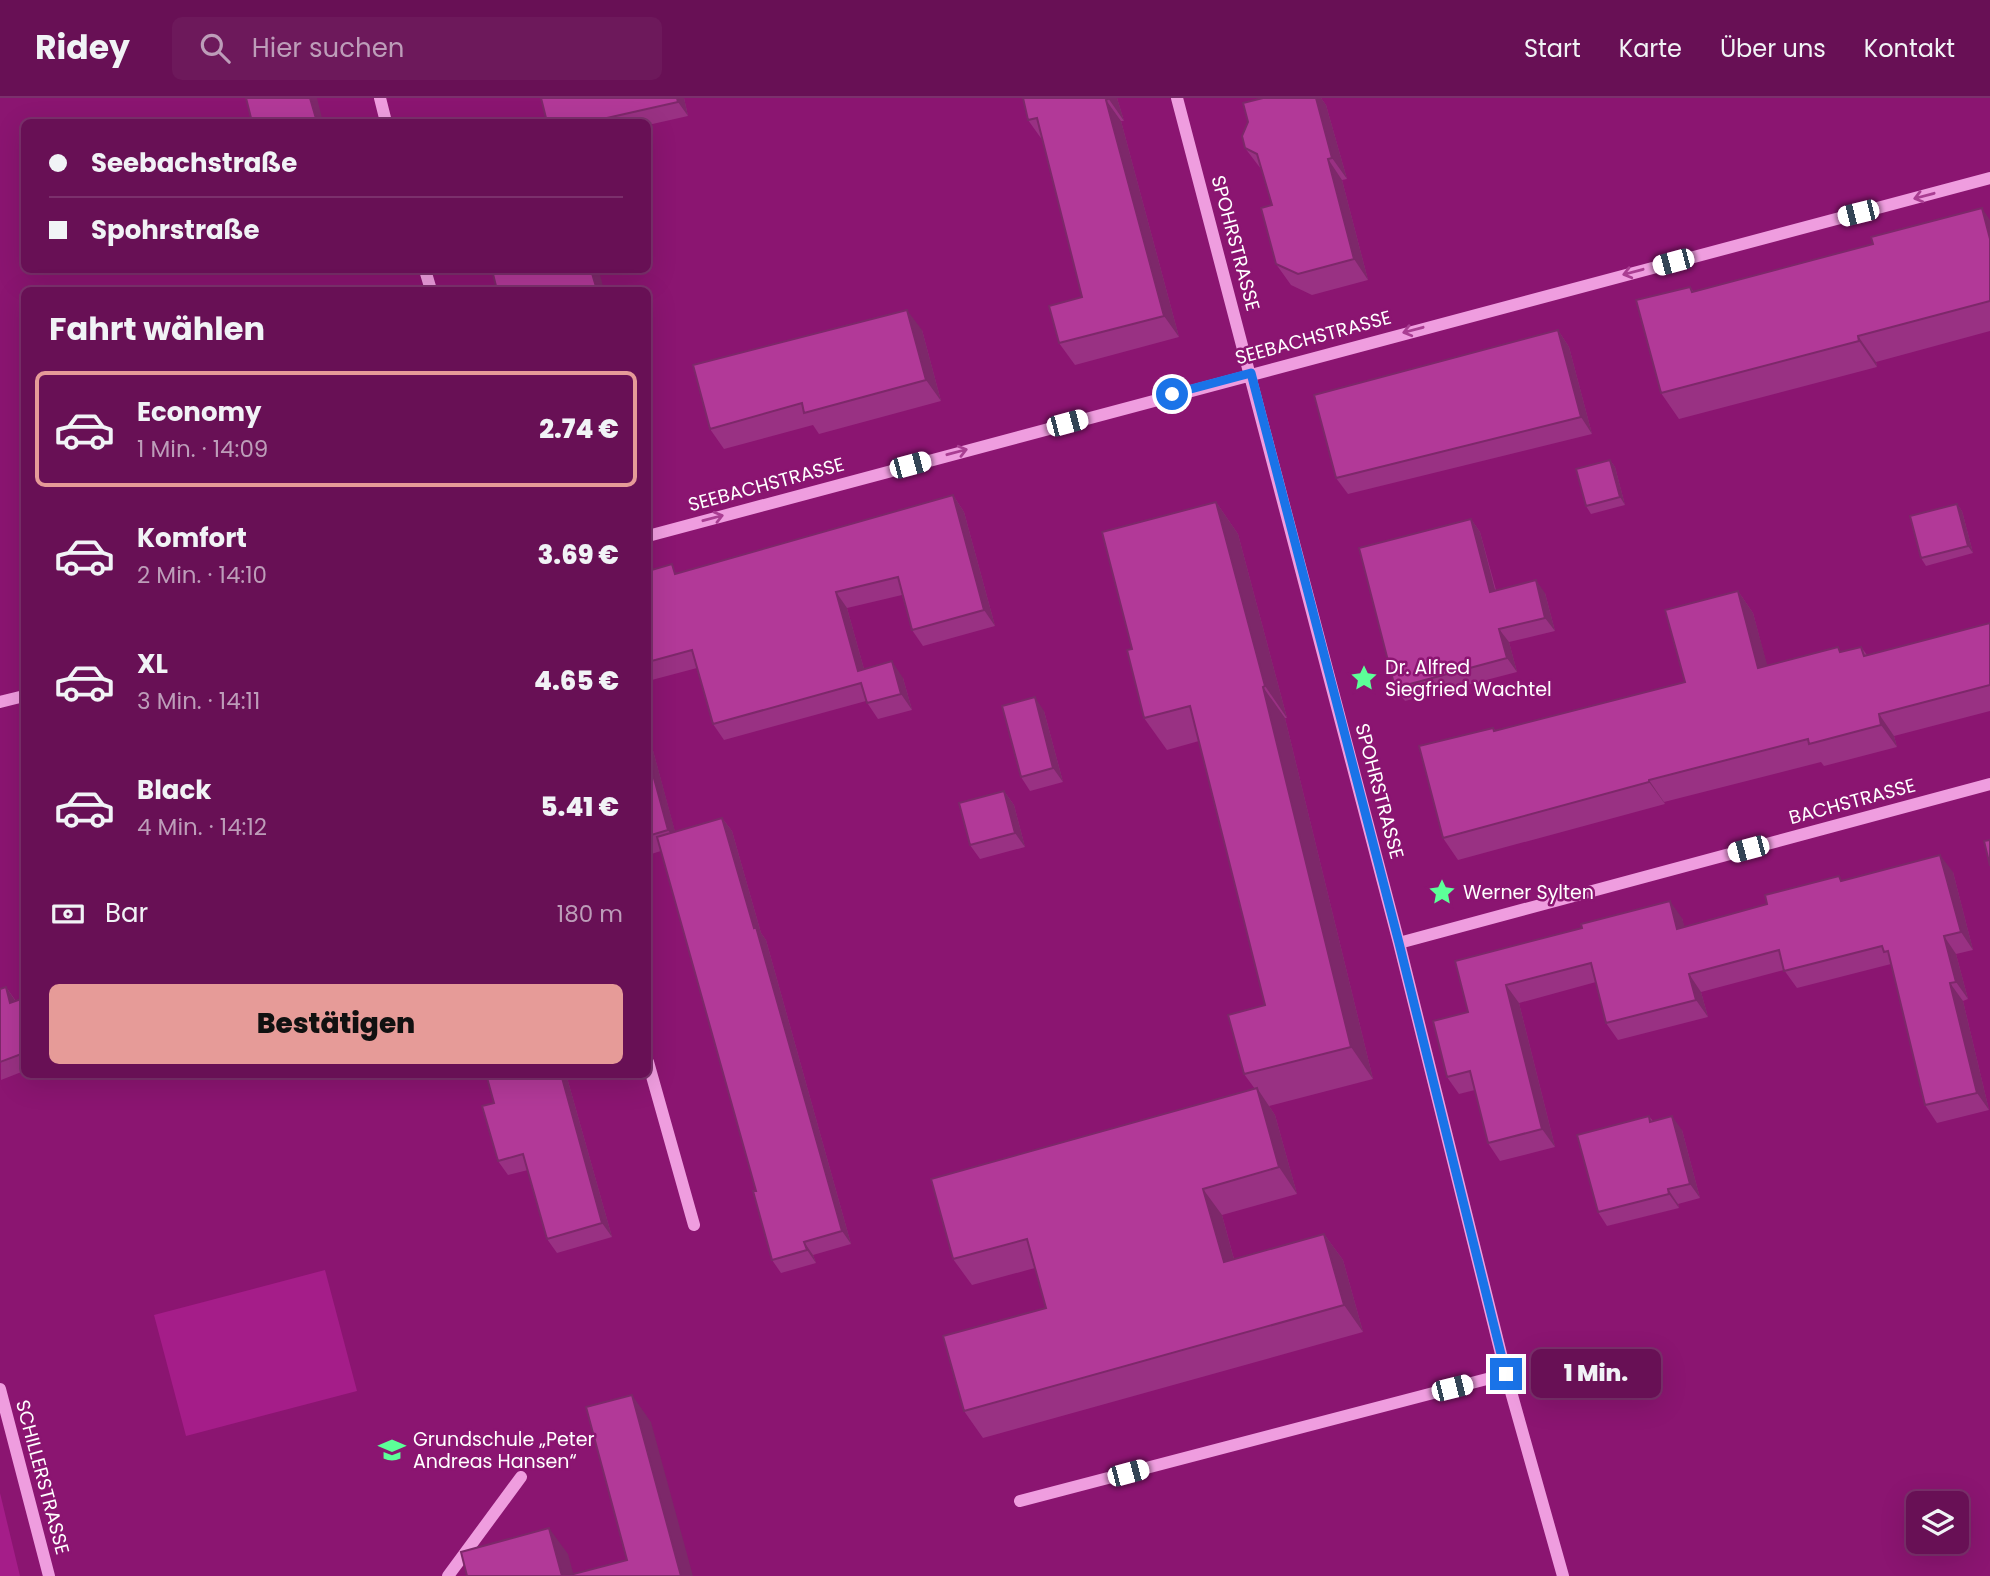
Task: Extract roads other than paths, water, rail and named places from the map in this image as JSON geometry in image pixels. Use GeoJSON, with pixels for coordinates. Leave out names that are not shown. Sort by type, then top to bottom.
{"type":"FeatureCollection","features":[{"type":"Feature","properties":{"kind":"street"},"geometry":{"type":"LineString","coordinates":[[380,98],[385,119]]}},
{"type":"Feature","properties":{"kind":"street","name":"SPOHRSTRASSE"},"geometry":{"type":"LineString","coordinates":[[1177,98],[1399,943],[1506,1374],[1563,1576]]}},
{"type":"Feature","properties":{"kind":"street","name":"SEEBACHSTRASSE"},"geometry":{"type":"LineString","coordinates":[[651,535],[1990,178]]}},
{"type":"Feature","properties":{"kind":"street"},"geometry":{"type":"LineString","coordinates":[[0,702],[21,697]]}},
{"type":"Feature","properties":{"kind":"street","name":"BACHSTRASSE"},"geometry":{"type":"LineString","coordinates":[[1399,943],[1990,784]]}},
{"type":"Feature","properties":{"kind":"street"},"geometry":{"type":"LineString","coordinates":[[651,1073],[694,1225]]}},
{"type":"Feature","properties":{"kind":"street"},"geometry":{"type":"LineString","coordinates":[[1020,1501],[1506,1374]]}},
{"type":"Feature","properties":{"kind":"street","name":"SCHILLERSTRASSE"},"geometry":{"type":"LineString","coordinates":[[0,1389],[49,1576]]}},
{"type":"Feature","properties":{"kind":"street"},"geometry":{"type":"LineString","coordinates":[[447,1576],[521,1477]]}},
{"type":"Feature","properties":{"kind":"place","name":"Dr. Alfred Siegfried Wachtel"},"geometry":{"type":"Point","coordinates":[1364,678]}},
{"type":"Feature","properties":{"kind":"place","name":"Werner Sylten"},"geometry":{"type":"Point","coordinates":[1442,892]}},
{"type":"Feature","properties":{"kind":"place","name":"Grundschule „Peter Andreas Hansen“"},"geometry":{"type":"Point","coordinates":[392,1450]}}]}
